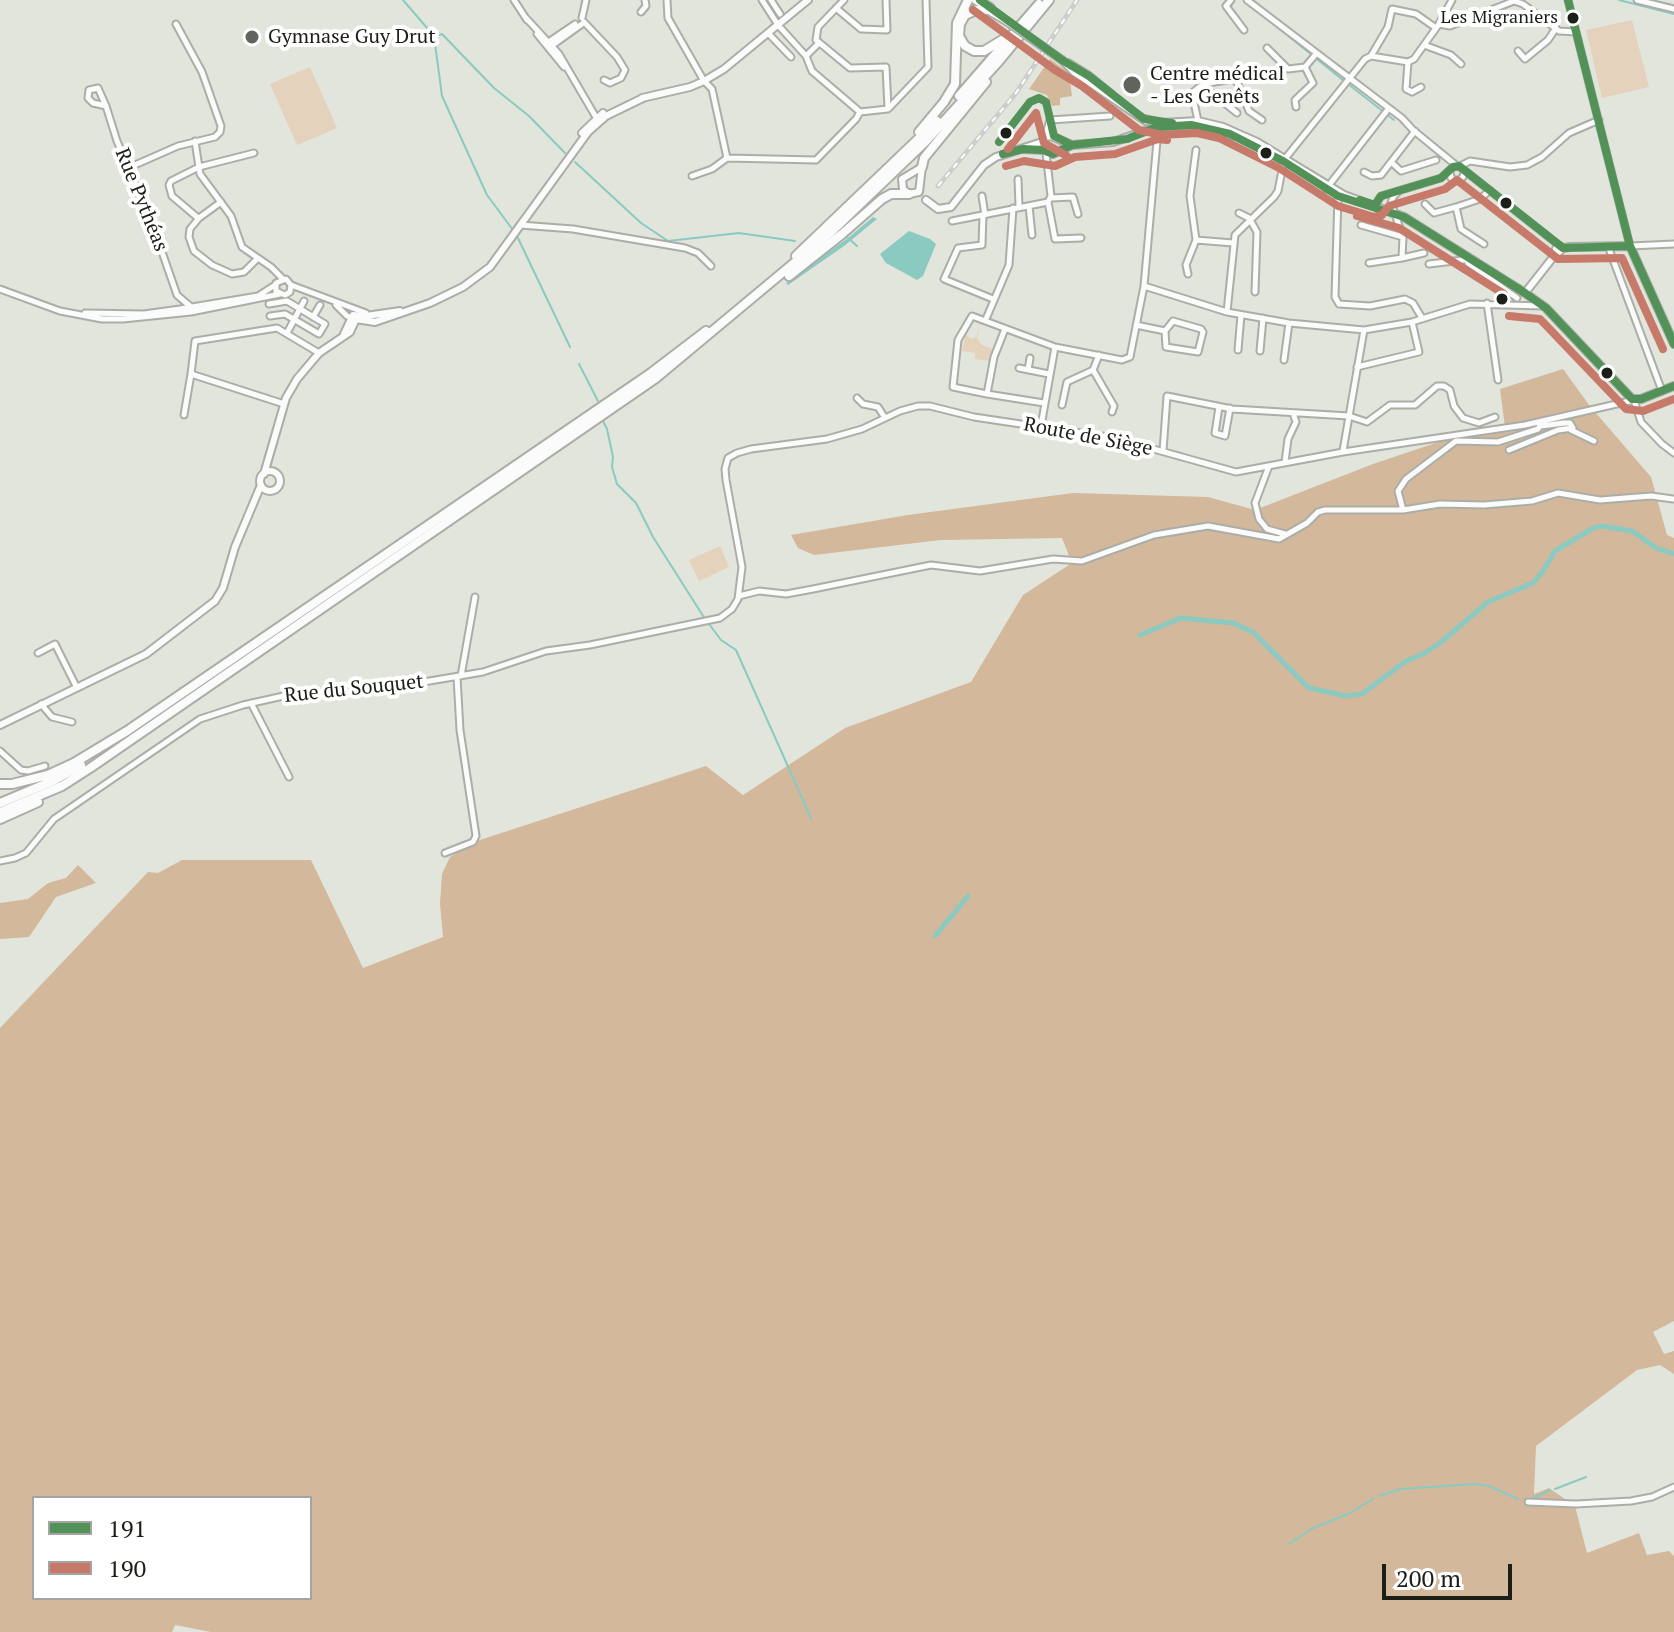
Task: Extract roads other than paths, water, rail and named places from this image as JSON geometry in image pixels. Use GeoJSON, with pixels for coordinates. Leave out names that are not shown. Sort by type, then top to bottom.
{"type":"FeatureCollection","features":[{"type":"Feature","properties":{"kind":"highway"},"geometry":{"type":"LineString","coordinates":[[888,169],[951,93],[956,75],[957,23],[974,0],[988,9]]}},
{"type":"Feature","properties":{"kind":"highway"},"geometry":{"type":"LineString","coordinates":[[988,9],[965,15],[960,24],[959,36],[965,46],[974,51],[996,46],[1040,0]]}},
{"type":"Feature","properties":{"kind":"highway"},"geometry":{"type":"LineString","coordinates":[[0,803],[55,780],[83,763],[663,364],[795,257],[888,169],[937,121],[1040,0]]}},
{"type":"Feature","properties":{"kind":"highway"},"geometry":{"type":"LineString","coordinates":[[922,167],[924,158],[1049,0]]}},
{"type":"Feature","properties":{"kind":"highway"},"geometry":{"type":"LineString","coordinates":[[0,812],[62,786],[656,378],[830,233],[915,151],[999,61],[1049,0]]}},
{"type":"Feature","properties":{"kind":"highway"},"geometry":{"type":"LineString","coordinates":[[701,341],[842,234],[882,199],[891,194],[919,196]]}},
{"type":"Feature","properties":{"kind":"highway"},"geometry":{"type":"LineString","coordinates":[[0,784],[31,780],[74,763],[233,660]]}},
{"type":"Feature","properties":{"kind":"highway"},"geometry":{"type":"LineString","coordinates":[[0,819],[67,787],[126,748],[151,726]]}},
{"type":"Feature","properties":{"kind":"main road"},"geometry":{"type":"LineString","coordinates":[[569,156],[577,141],[616,105],[705,82],[808,0]]}},
{"type":"Feature","properties":{"kind":"main road"},"geometry":{"type":"LineString","coordinates":[[988,9],[1122,104]]}},
{"type":"Feature","properties":{"kind":"main road"},"geometry":{"type":"LineString","coordinates":[[1062,60],[1100,91],[1152,124],[1175,128],[1200,124]]}},
{"type":"Feature","properties":{"kind":"main road"},"geometry":{"type":"LineString","coordinates":[[1088,77],[1100,91]]}},
{"type":"Feature","properties":{"kind":"main road"},"geometry":{"type":"LineString","coordinates":[[353,315],[375,322],[430,303],[463,287],[490,267],[597,120]]}},
{"type":"Feature","properties":{"kind":"main road"},"geometry":{"type":"LineString","coordinates":[[922,167],[902,179],[903,189],[938,209],[951,207],[984,165],[1003,154],[1023,149],[1113,142],[1143,134],[1152,124],[1200,124],[1223,127],[1284,159],[1327,187]]}},
{"type":"Feature","properties":{"kind":"main road"},"geometry":{"type":"LineString","coordinates":[[1056,138],[1072,145]]}},
{"type":"Feature","properties":{"kind":"main road"},"geometry":{"type":"LineString","coordinates":[[1048,148],[1056,138]]}},
{"type":"Feature","properties":{"kind":"main road"},"geometry":{"type":"LineString","coordinates":[[1048,148],[1056,138]]}},
{"type":"Feature","properties":{"kind":"main road"},"geometry":{"type":"LineString","coordinates":[[1284,159],[1292,167],[1342,196],[1404,217],[1544,307],[1634,400],[1674,386]]}},
{"type":"Feature","properties":{"kind":"main road"},"geometry":{"type":"LineString","coordinates":[[919,196],[922,167]]}},
{"type":"Feature","properties":{"kind":"main road"},"geometry":{"type":"LineString","coordinates":[[1520,293],[1560,248],[1630,246],[1674,344]]}},
{"type":"Feature","properties":{"kind":"main road"},"geometry":{"type":"LineString","coordinates":[[353,315],[386,314],[430,303]]}},
{"type":"Feature","properties":{"kind":"main road"},"geometry":{"type":"LineString","coordinates":[[0,725],[146,654],[215,601],[223,588],[257,493],[262,487],[284,404],[297,379],[319,353],[354,328],[353,315]]}},
{"type":"Feature","properties":{"kind":"main road"},"geometry":{"type":"LineString","coordinates":[[262,487],[274,490],[279,483],[278,476],[266,470]]}},
{"type":"Feature","properties":{"kind":"street"},"geometry":{"type":"LineString","coordinates":[[514,0],[568,70],[597,120]]}},
{"type":"Feature","properties":{"kind":"street"},"geometry":{"type":"LineString","coordinates":[[548,45],[582,22],[586,0]]}},
{"type":"Feature","properties":{"kind":"street"},"geometry":{"type":"LineString","coordinates":[[641,12],[646,6],[645,0]]}},
{"type":"Feature","properties":{"kind":"street"},"geometry":{"type":"LineString","coordinates":[[667,0],[668,18],[712,89],[727,158]]}},
{"type":"Feature","properties":{"kind":"street"},"geometry":{"type":"LineString","coordinates":[[762,0],[778,25],[806,56],[812,71],[860,112],[888,109],[928,67],[926,0]]}},
{"type":"Feature","properties":{"kind":"street"},"geometry":{"type":"LineString","coordinates":[[771,0],[780,14]]}},
{"type":"Feature","properties":{"kind":"street"},"geometry":{"type":"LineString","coordinates":[[844,0],[818,27],[816,40],[850,68],[886,67],[888,109]]}},
{"type":"Feature","properties":{"kind":"street"},"geometry":{"type":"LineString","coordinates":[[836,8],[861,29],[887,30],[886,0]]}},
{"type":"Feature","properties":{"kind":"street"},"geometry":{"type":"LineString","coordinates":[[1231,0],[1226,6],[1244,30]]}},
{"type":"Feature","properties":{"kind":"street"},"geometry":{"type":"LineString","coordinates":[[1247,0],[1315,55],[1350,78],[1386,112],[1450,160],[1458,171],[1490,190],[1560,248]]}},
{"type":"Feature","properties":{"kind":"street"},"geometry":{"type":"LineString","coordinates":[[1371,56],[1408,62],[1414,59],[1452,0]]}},
{"type":"Feature","properties":{"kind":"street"},"geometry":{"type":"LineString","coordinates":[[1227,312],[1235,235],[1278,191],[1284,159],[1365,59],[1371,56],[1388,27],[1392,9],[1416,14],[1438,26],[1450,26],[1513,0],[1556,28],[1576,32]]}},
{"type":"Feature","properties":{"kind":"street"},"geometry":{"type":"LineString","coordinates":[[1568,0],[1630,246],[1674,244]]}},
{"type":"Feature","properties":{"kind":"street"},"geometry":{"type":"LineString","coordinates":[[1637,0],[1674,9]]}},
{"type":"Feature","properties":{"kind":"street"},"geometry":{"type":"LineString","coordinates":[[582,22],[617,57],[625,70],[621,78],[610,83],[604,80]]}},
{"type":"Feature","properties":{"kind":"street"},"geometry":{"type":"LineString","coordinates":[[128,168],[187,143],[215,137],[221,126],[202,72],[176,24]]}},
{"type":"Feature","properties":{"kind":"street"},"geometry":{"type":"LineString","coordinates":[[1518,51],[1525,59],[1548,40],[1556,28]]}},
{"type":"Feature","properties":{"kind":"street"},"geometry":{"type":"LineString","coordinates":[[768,33],[791,57]]}},
{"type":"Feature","properties":{"kind":"street"},"geometry":{"type":"LineString","coordinates":[[806,56],[819,43]]}},
{"type":"Feature","properties":{"kind":"street"},"geometry":{"type":"LineString","coordinates":[[1424,45],[1451,55],[1461,64]]}},
{"type":"Feature","properties":{"kind":"street"},"geometry":{"type":"LineString","coordinates":[[1267,48],[1288,69],[1305,67],[1315,55]]}},
{"type":"Feature","properties":{"kind":"street"},"geometry":{"type":"LineString","coordinates":[[1408,62],[1406,89],[1412,92],[1421,87]]}},
{"type":"Feature","properties":{"kind":"street"},"geometry":{"type":"LineString","coordinates":[[1296,107],[1295,100],[1313,83],[1305,67]]}},
{"type":"Feature","properties":{"kind":"street"},"geometry":{"type":"LineString","coordinates":[[1074,72],[1088,77]]}},
{"type":"Feature","properties":{"kind":"street"},"geometry":{"type":"LineString","coordinates":[[1200,124],[1192,93],[1202,85],[1232,79],[1237,82],[1249,111],[1262,120]]}},
{"type":"Feature","properties":{"kind":"street","name":"Rue Pythéas"},"geometry":{"type":"LineString","coordinates":[[106,106],[93,103],[88,98],[89,90],[98,85],[153,226],[181,306]]}},
{"type":"Feature","properties":{"kind":"street"},"geometry":{"type":"LineString","coordinates":[[1202,85],[1237,113]]}},
{"type":"Feature","properties":{"kind":"street"},"geometry":{"type":"LineString","coordinates":[[692,176],[712,169],[727,158],[816,160],[860,112]]}},
{"type":"Feature","properties":{"kind":"street"},"geometry":{"type":"LineString","coordinates":[[1327,187],[1386,112]]}},
{"type":"Feature","properties":{"kind":"street"},"geometry":{"type":"LineString","coordinates":[[1050,120],[1110,116]]}},
{"type":"Feature","properties":{"kind":"street"},"geometry":{"type":"LineString","coordinates":[[1050,120],[1056,138]]}},
{"type":"Feature","properties":{"kind":"street"},"geometry":{"type":"LineString","coordinates":[[1050,120],[1046,165],[1055,239],[1081,238]]}},
{"type":"Feature","properties":{"kind":"street"},"geometry":{"type":"LineString","coordinates":[[1377,208],[1398,192],[1458,171],[1472,161],[1510,167],[1527,165],[1542,157],[1565,136],[1599,120]]}},
{"type":"Feature","properties":{"kind":"street"},"geometry":{"type":"LineString","coordinates":[[1583,128],[1602,134]]}},
{"type":"Feature","properties":{"kind":"street"},"geometry":{"type":"LineString","coordinates":[[1364,172],[1372,176],[1381,175],[1415,131]]}},
{"type":"Feature","properties":{"kind":"street"},"geometry":{"type":"LineString","coordinates":[[195,141],[202,178],[231,216],[242,247],[291,285],[329,298],[353,315]]}},
{"type":"Feature","properties":{"kind":"street"},"geometry":{"type":"LineString","coordinates":[[1044,403],[953,387],[960,336],[972,316],[1055,347],[1122,360],[1130,357],[1144,286],[1157,141]]}},
{"type":"Feature","properties":{"kind":"street"},"geometry":{"type":"LineString","coordinates":[[1188,274],[1186,265],[1196,240],[1190,196],[1196,150]]}},
{"type":"Feature","properties":{"kind":"street"},"geometry":{"type":"LineString","coordinates":[[199,218],[192,215],[182,201],[172,196],[169,185],[174,178],[199,167],[254,153]]}},
{"type":"Feature","properties":{"kind":"street"},"geometry":{"type":"LineString","coordinates":[[1391,162],[1401,171],[1436,160]]}},
{"type":"Feature","properties":{"kind":"street"},"geometry":{"type":"LineString","coordinates":[[1441,178],[1453,179],[1458,171]]}},
{"type":"Feature","properties":{"kind":"street"},"geometry":{"type":"LineString","coordinates":[[986,319],[1010,258],[1018,179]]}},
{"type":"Feature","properties":{"kind":"street"},"geometry":{"type":"LineString","coordinates":[[1425,204],[1434,213],[1480,199],[1490,190]]}},
{"type":"Feature","properties":{"kind":"street"},"geometry":{"type":"LineString","coordinates":[[1398,192],[1391,203],[1402,237],[1402,258]]}},
{"type":"Feature","properties":{"kind":"street"},"geometry":{"type":"LineString","coordinates":[[982,196],[982,245],[958,248],[944,279],[993,299]]}},
{"type":"Feature","properties":{"kind":"street"},"geometry":{"type":"LineString","coordinates":[[1342,196],[1338,207],[1335,297],[1339,304],[1370,306],[1405,299],[1413,303],[1422,318]]}},
{"type":"Feature","properties":{"kind":"street"},"geometry":{"type":"LineString","coordinates":[[952,221],[1073,197],[1078,214]]}},
{"type":"Feature","properties":{"kind":"street"},"geometry":{"type":"LineString","coordinates":[[221,202],[192,224],[190,243],[199,256],[232,274],[248,270],[257,259]]}},
{"type":"Feature","properties":{"kind":"street"},"geometry":{"type":"LineString","coordinates":[[1029,206],[1032,235]]}},
{"type":"Feature","properties":{"kind":"street"},"geometry":{"type":"LineString","coordinates":[[1456,207],[1461,229],[1484,244]]}},
{"type":"Feature","properties":{"kind":"street"},"geometry":{"type":"LineString","coordinates":[[1239,213],[1249,218],[1257,232],[1255,292]]}},
{"type":"Feature","properties":{"kind":"street"},"geometry":{"type":"LineString","coordinates":[[1361,225],[1402,237]]}},
{"type":"Feature","properties":{"kind":"street"},"geometry":{"type":"LineString","coordinates":[[519,229],[573,229],[685,248],[698,253],[711,266]]}},
{"type":"Feature","properties":{"kind":"street"},"geometry":{"type":"LineString","coordinates":[[1196,240],[1233,243]]}},
{"type":"Feature","properties":{"kind":"street"},"geometry":{"type":"LineString","coordinates":[[1608,246],[1662,391]]}},
{"type":"Feature","properties":{"kind":"street"},"geometry":{"type":"LineString","coordinates":[[1369,263],[1424,253]]}},
{"type":"Feature","properties":{"kind":"street"},"geometry":{"type":"LineString","coordinates":[[1429,264],[1471,259]]}},
{"type":"Feature","properties":{"kind":"street"},"geometry":{"type":"LineString","coordinates":[[271,267],[280,294]]}},
{"type":"Feature","properties":{"kind":"street"},"geometry":{"type":"LineString","coordinates":[[166,313],[181,306],[258,296],[283,279]]}},
{"type":"Feature","properties":{"kind":"street"},"geometry":{"type":"LineString","coordinates":[[290,292],[291,285]]}},
{"type":"Feature","properties":{"kind":"street"},"geometry":{"type":"LineString","coordinates":[[1144,286],[1241,315],[1364,330],[1412,322],[1465,305],[1487,303],[1544,307]]}},
{"type":"Feature","properties":{"kind":"street"},"geometry":{"type":"LineString","coordinates":[[0,289],[42,304],[102,315],[166,313],[310,291]]}},
{"type":"Feature","properties":{"kind":"street"},"geometry":{"type":"LineString","coordinates":[[1512,304],[1520,293]]}},
{"type":"Feature","properties":{"kind":"street"},"geometry":{"type":"LineString","coordinates":[[166,313],[175,307],[177,295]]}},
{"type":"Feature","properties":{"kind":"street"},"geometry":{"type":"LineString","coordinates":[[269,304],[287,301],[325,324],[319,334],[285,314],[270,316]]}},
{"type":"Feature","properties":{"kind":"street"},"geometry":{"type":"LineString","coordinates":[[287,333],[304,301]]}},
{"type":"Feature","properties":{"kind":"street"},"geometry":{"type":"LineString","coordinates":[[1487,303],[1498,380]]}},
{"type":"Feature","properties":{"kind":"street"},"geometry":{"type":"LineString","coordinates":[[313,317],[320,305]]}},
{"type":"Feature","properties":{"kind":"street"},"geometry":{"type":"LineString","coordinates":[[1238,350],[1241,315]]}},
{"type":"Feature","properties":{"kind":"street"},"geometry":{"type":"LineString","coordinates":[[1260,351],[1263,318]]}},
{"type":"Feature","properties":{"kind":"street"},"geometry":{"type":"LineString","coordinates":[[1173,321],[1201,329],[1200,350],[1195,353],[1166,347],[1165,331],[1173,321]]}},
{"type":"Feature","properties":{"kind":"street"},"geometry":{"type":"LineString","coordinates":[[1357,367],[1419,352],[1412,322]]}},
{"type":"Feature","properties":{"kind":"street"},"geometry":{"type":"LineString","coordinates":[[1284,360],[1289,323]]}},
{"type":"Feature","properties":{"kind":"street"},"geometry":{"type":"LineString","coordinates":[[1136,325],[1165,331]]}},
{"type":"Feature","properties":{"kind":"street"},"geometry":{"type":"LineString","coordinates":[[184,415],[195,341],[277,328],[319,353]]}},
{"type":"Feature","properties":{"kind":"street"},"geometry":{"type":"LineString","coordinates":[[987,394],[994,357],[1005,329]]}},
{"type":"Feature","properties":{"kind":"street"},"geometry":{"type":"LineString","coordinates":[[1343,452],[1364,330]]}},
{"type":"Feature","properties":{"kind":"street"},"geometry":{"type":"LineString","coordinates":[[1041,426],[1055,347]]}},
{"type":"Feature","properties":{"kind":"street"},"geometry":{"type":"LineString","coordinates":[[1062,405],[1067,382],[1093,370],[1099,355]]}},
{"type":"Feature","properties":{"kind":"street"},"geometry":{"type":"LineString","coordinates":[[1028,370],[1030,358]]}},
{"type":"Feature","properties":{"kind":"street"},"geometry":{"type":"LineString","coordinates":[[1019,368],[1049,374]]}},
{"type":"Feature","properties":{"kind":"street"},"geometry":{"type":"LineString","coordinates":[[1093,370],[1114,406],[1112,412]]}},
{"type":"Feature","properties":{"kind":"street"},"geometry":{"type":"LineString","coordinates":[[191,374],[284,404]]}},
{"type":"Feature","properties":{"kind":"street"},"geometry":{"type":"LineString","coordinates":[[1163,451],[1167,396],[1230,408],[1349,416],[1367,422],[1390,405],[1415,405],[1437,386],[1444,386],[1450,390],[1457,412],[1463,418],[1479,423],[1495,417]]}},
{"type":"Feature","properties":{"kind":"street"},"geometry":{"type":"LineString","coordinates":[[857,398],[863,404],[880,409],[885,418]]}},
{"type":"Feature","properties":{"kind":"street"},"geometry":{"type":"LineString","coordinates":[[1634,400],[1641,422],[1674,453]]}},
{"type":"Feature","properties":{"kind":"street","name":"Route de Siège"},"geometry":{"type":"LineString","coordinates":[[739,596],[742,567],[726,480],[728,458],[751,449],[827,439],[926,406],[974,417],[1114,438],[1236,472],[1343,452],[1541,424],[1634,400]]}},
{"type":"Feature","properties":{"kind":"street"},"geometry":{"type":"LineString","coordinates":[[1219,406],[1215,433],[1227,436],[1230,408]]}},
{"type":"Feature","properties":{"kind":"street"},"geometry":{"type":"LineString","coordinates":[[1285,462],[1288,439],[1296,422],[1293,413]]}},
{"type":"Feature","properties":{"kind":"street"},"geometry":{"type":"LineString","coordinates":[[1403,510],[1398,491],[1406,479],[1456,441],[1498,442],[1541,424],[1570,423],[1571,430]]}},
{"type":"Feature","properties":{"kind":"street"},"geometry":{"type":"LineString","coordinates":[[1509,450],[1558,430],[1571,430],[1594,441]]}},
{"type":"Feature","properties":{"kind":"street"},"geometry":{"type":"LineString","coordinates":[[1270,465],[1255,503],[1259,519],[1267,529],[1285,534]]}},
{"type":"Feature","properties":{"kind":"street"},"geometry":{"type":"LineString","coordinates":[[739,596],[759,591],[786,594],[931,565],[980,571],[1053,559],[1082,561],[1154,535],[1208,526],[1279,539],[1325,510],[1403,510],[1440,504],[1532,501],[1558,493],[1600,500],[1640,496],[1673,499]]}},
{"type":"Feature","properties":{"kind":"street","name":"Rue du Souquet"},"geometry":{"type":"LineString","coordinates":[[0,861],[26,853],[54,819],[200,719],[297,693],[370,691],[459,676],[499,668],[546,651],[720,618],[732,609],[739,596]]}},
{"type":"Feature","properties":{"kind":"street"},"geometry":{"type":"LineString","coordinates":[[445,853],[473,842],[476,836],[460,730],[459,676],[475,597]]}},
{"type":"Feature","properties":{"kind":"street"},"geometry":{"type":"LineString","coordinates":[[38,653],[55,644],[77,688]]}},
{"type":"Feature","properties":{"kind":"street"},"geometry":{"type":"LineString","coordinates":[[251,703],[289,777]]}},
{"type":"Feature","properties":{"kind":"street"},"geometry":{"type":"LineString","coordinates":[[41,704],[52,717],[72,722]]}},
{"type":"Feature","properties":{"kind":"street"},"geometry":{"type":"LineString","coordinates":[[0,751],[21,770],[45,766]]}},
{"type":"Feature","properties":{"kind":"street"},"geometry":{"type":"LineString","coordinates":[[1528,1502],[1579,1504],[1631,1501],[1652,1497],[1674,1487]]}},
{"type":"Feature","properties":{"kind":"water"},"geometry":{"type":"Polygon","coordinates":[[[873,217],[877,219],[844,246],[788,285],[786,283],[848,238],[873,217]]]}},
{"type":"Feature","properties":{"kind":"water"},"geometry":{"type":"Polygon","coordinates":[[[909,231],[936,244],[923,276],[917,280],[886,263],[880,254],[909,231]]]}},
{"type":"Feature","properties":{"kind":"waterway"},"geometry":{"type":"LineString","coordinates":[[403,0],[434,36],[442,96],[487,195],[513,230]]}},
{"type":"Feature","properties":{"kind":"waterway"},"geometry":{"type":"LineString","coordinates":[[1619,0],[1674,14]]}},
{"type":"Feature","properties":{"kind":"waterway"},"geometry":{"type":"LineString","coordinates":[[1255,9],[1344,81]]}},
{"type":"Feature","properties":{"kind":"waterway"},"geometry":{"type":"LineString","coordinates":[[435,36],[442,34],[494,88],[529,116],[565,153]]}},
{"type":"Feature","properties":{"kind":"waterway"},"geometry":{"type":"LineString","coordinates":[[1348,84],[1394,120]]}},
{"type":"Feature","properties":{"kind":"waterway"},"geometry":{"type":"LineString","coordinates":[[575,162],[641,223],[668,241],[739,233],[795,241]]}},
{"type":"Feature","properties":{"kind":"waterway"},"geometry":{"type":"LineString","coordinates":[[517,236],[570,347]]}},
{"type":"Feature","properties":{"kind":"waterway"},"geometry":{"type":"LineString","coordinates":[[848,238],[857,246]]}},
{"type":"Feature","properties":{"kind":"waterway"},"geometry":{"type":"LineString","coordinates":[[579,364],[598,401]]}},
{"type":"Feature","properties":{"kind":"waterway"},"geometry":{"type":"LineString","coordinates":[[602,419],[607,429],[617,484],[636,503],[653,537],[705,619]]}},
{"type":"Feature","properties":{"kind":"waterway"},"geometry":{"type":"LineString","coordinates":[[1140,635],[1181,618],[1233,623],[1253,632],[1309,688],[1346,696],[1362,694],[1406,661],[1440,643],[1488,602],[1533,583],[1555,551],[1593,528],[1602,526],[1632,531],[1656,548],[1674,554]]}},
{"type":"Feature","properties":{"kind":"waterway"},"geometry":{"type":"LineString","coordinates":[[709,624],[721,640],[736,650],[811,818]]}},
{"type":"Feature","properties":{"kind":"waterway"},"geometry":{"type":"LineString","coordinates":[[935,936],[968,896]]}},
{"type":"Feature","properties":{"kind":"waterway"},"geometry":{"type":"LineString","coordinates":[[1555,1489],[1586,1477]]}},
{"type":"Feature","properties":{"kind":"waterway"},"geometry":{"type":"LineString","coordinates":[[1379,1496],[1400,1489],[1475,1484],[1489,1486],[1518,1499]]}},
{"type":"Feature","properties":{"kind":"waterway"},"geometry":{"type":"LineString","coordinates":[[1529,1500],[1550,1490]]}},
{"type":"Feature","properties":{"kind":"waterway"},"geometry":{"type":"LineString","coordinates":[[1289,1544],[1313,1528],[1348,1514],[1373,1499]]}},
{"type":"Feature","properties":{"kind":"railway"},"geometry":{"type":"LineString","coordinates":[[938,186],[1016,93],[1077,0]]}},
{"type":"Feature","properties":{"kind":"place","name":"Les Migraniers"},"geometry":{"type":"Point","coordinates":[1573,18]}},
{"type":"Feature","properties":{"kind":"place","name":"Gymnase Guy Drut"},"geometry":{"type":"Point","coordinates":[252,37]}},
{"type":"Feature","properties":{"kind":"place","name":"Centre médical - Les Genêts"},"geometry":{"type":"Point","coordinates":[1132,85]}}]}
